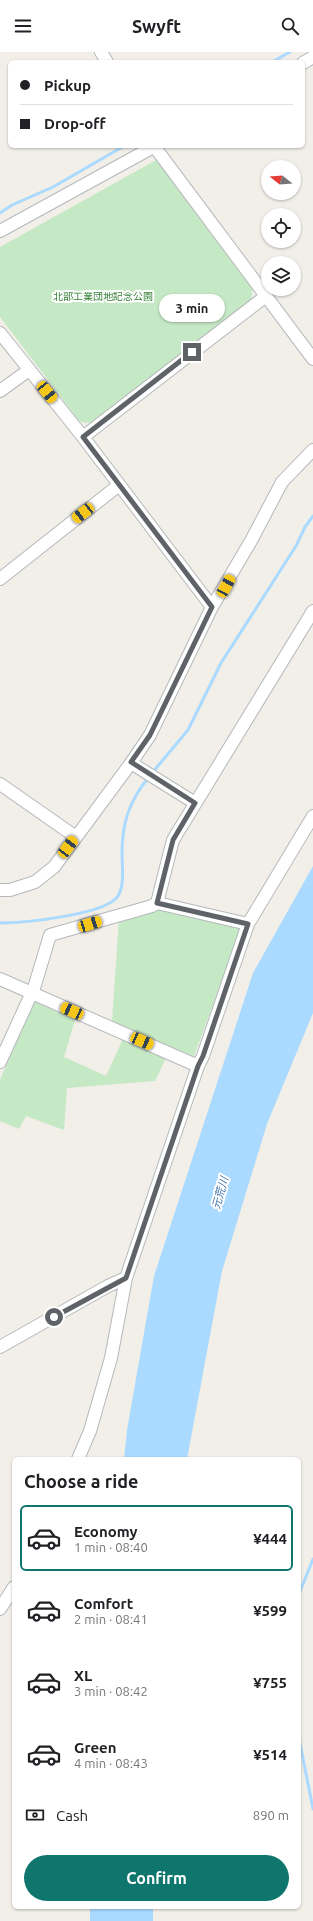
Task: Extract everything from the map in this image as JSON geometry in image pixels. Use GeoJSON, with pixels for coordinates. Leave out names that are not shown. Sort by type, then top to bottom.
{"type":"FeatureCollection","features":[{"type":"Feature","properties":{"kind":"street"},"geometry":{"type":"LineString","coordinates":[[0,231],[150,148]]}},
{"type":"Feature","properties":{"kind":"street"},"geometry":{"type":"LineString","coordinates":[[155,148],[261,289]]}},
{"type":"Feature","properties":{"kind":"street"},"geometry":{"type":"LineString","coordinates":[[83,437],[266,296],[313,360]]}},
{"type":"Feature","properties":{"kind":"street"},"geometry":{"type":"LineString","coordinates":[[0,333],[83,437],[212,607]]}},
{"type":"Feature","properties":{"kind":"street"},"geometry":{"type":"LineString","coordinates":[[0,391],[29,370]]}},
{"type":"Feature","properties":{"kind":"street"},"geometry":{"type":"LineString","coordinates":[[0,890],[10,890],[35,882],[54,867],[131,762],[150,735],[212,607],[248,546],[282,482],[313,450]]}},
{"type":"Feature","properties":{"kind":"street"},"geometry":{"type":"LineString","coordinates":[[0,579],[119,485]]}},
{"type":"Feature","properties":{"kind":"street"},"geometry":{"type":"LineString","coordinates":[[157,903],[173,840],[313,610]]}},
{"type":"Feature","properties":{"kind":"street"},"geometry":{"type":"LineString","coordinates":[[131,762],[195,803]]}},
{"type":"Feature","properties":{"kind":"street"},"geometry":{"type":"LineString","coordinates":[[0,784],[76,837]]}},
{"type":"Feature","properties":{"kind":"street"},"geometry":{"type":"LineString","coordinates":[[79,1457],[90,1431],[111,1358],[126,1278],[248,924],[313,816]]}},
{"type":"Feature","properties":{"kind":"street"},"geometry":{"type":"LineString","coordinates":[[0,1062],[34,988],[50,935],[152,906],[157,903],[248,924]]}},
{"type":"Feature","properties":{"kind":"street"},"geometry":{"type":"LineString","coordinates":[[0,979],[198,1066]]}},
{"type":"Feature","properties":{"kind":"street"},"geometry":{"type":"LineString","coordinates":[[0,1347],[108,1286],[126,1278]]}},
{"type":"Feature","properties":{"kind":"street"},"geometry":{"type":"LineString","coordinates":[[0,1609],[12,1590]]}},
{"type":"Feature","properties":{"kind":"green space","name":"北部工業団地記念公園"},"geometry":{"type":"Polygon","coordinates":[[[158,159],[253,288],[251,299],[91,423],[80,422],[0,317],[0,247],[158,159]]]}},
{"type":"Feature","properties":{"kind":"green space"},"geometry":{"type":"Polygon","coordinates":[[[163,908],[242,926],[194,1056],[171,1047],[155,1081],[67,1088],[64,1130],[26,1116],[19,1129],[0,1121],[0,1080],[33,1001],[75,1020],[64,1057],[106,1076],[122,1041],[112,1022],[119,919],[163,908]]]}},
{"type":"Feature","properties":{"kind":"water","name":"元荒川"},"geometry":{"type":"Polygon","coordinates":[[[313,866],[313,1013],[267,1124],[222,1271],[187,1457],[124,1457],[127,1430],[154,1276],[253,973],[313,866]]]}},
{"type":"Feature","properties":{"kind":"water"},"geometry":{"type":"Polygon","coordinates":[[[90,1909],[153,1909],[153,1921],[90,1921],[90,1909]]]}},
{"type":"Feature","properties":{"kind":"waterway"},"geometry":{"type":"LineString","coordinates":[[276,60],[290,52]]}},
{"type":"Feature","properties":{"kind":"waterway"},"geometry":{"type":"LineString","coordinates":[[0,213],[12,205],[53,187],[121,148]]}},
{"type":"Feature","properties":{"kind":"waterway"},"geometry":{"type":"LineString","coordinates":[[152,773],[188,730],[221,663],[296,546],[305,527],[313,516]]}},
{"type":"Feature","properties":{"kind":"waterway"},"geometry":{"type":"LineString","coordinates":[[0,923],[63,917],[81,913],[110,903],[118,896],[122,886],[122,843],[125,822],[136,795],[149,777]]}},
{"type":"Feature","properties":{"kind":"waterway"},"geometry":{"type":"LineString","coordinates":[[301,1589],[313,1559]]}},
{"type":"Feature","properties":{"kind":"waterway"},"geometry":{"type":"LineString","coordinates":[[301,1748],[313,1809]]}},
{"type":"Feature","properties":{"kind":"route"},"geometry":{"type":"LineString","coordinates":[[54,1317],[108,1286],[126,1278],[198,1066],[203,1056],[232,966],[248,924],[164,903],[157,903],[173,840],[195,803],[131,762],[150,735],[212,607],[83,437],[192,352]]}}]}
